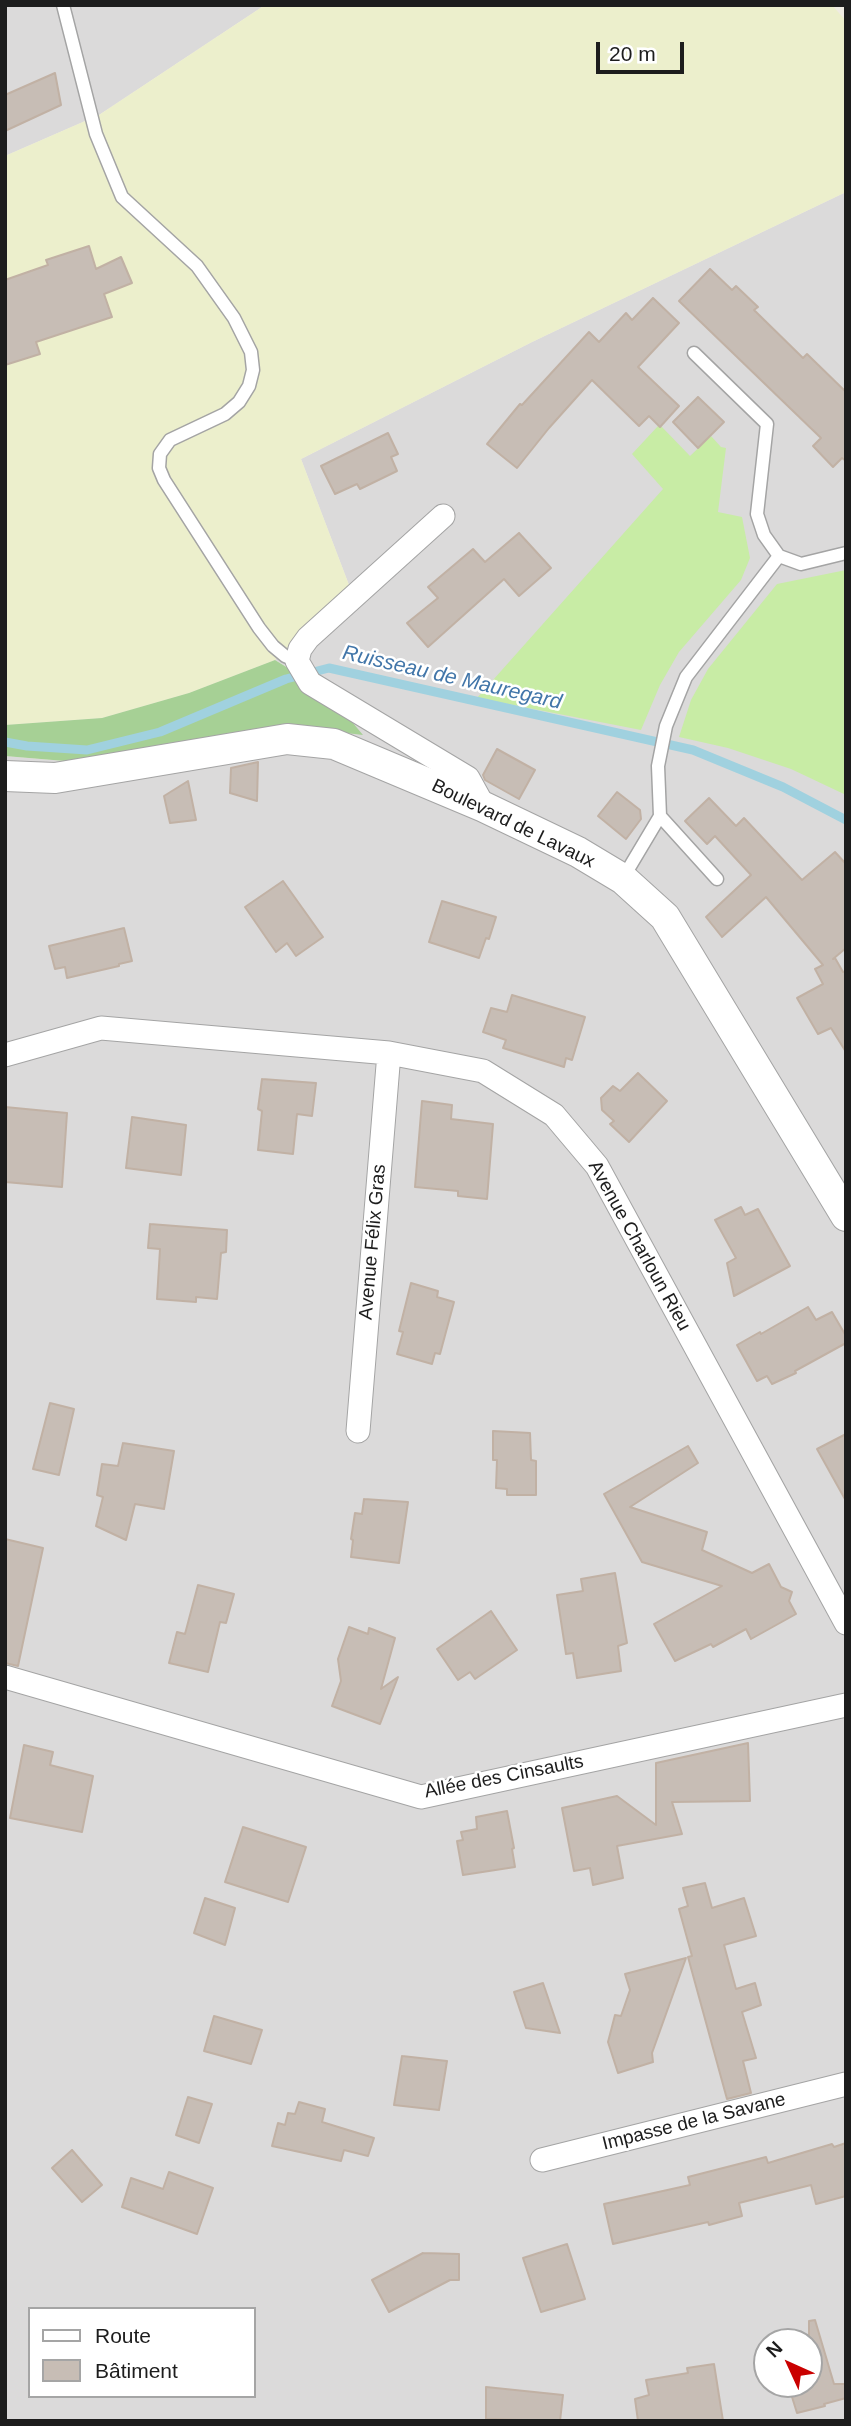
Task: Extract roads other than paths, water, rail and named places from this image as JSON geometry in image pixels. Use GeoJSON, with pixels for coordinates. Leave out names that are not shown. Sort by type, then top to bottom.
{"type":"FeatureCollection","features":[{"type":"Feature","properties":{"kind":"street"},"geometry":{"type":"LineString","coordinates":[[443,516],[308,638],[300,649],[303,671],[468,778],[484,807]]}},
{"type":"Feature","properties":{"kind":"street","name":"Boulevard de Lavaux"},"geometry":{"type":"LineString","coordinates":[[5,776],[55,778],[287,739],[334,744],[484,807],[578,852],[623,879],[665,918],[846,1216]]}},
{"type":"Feature","properties":{"kind":"street","name":"Avenue Charloun Rieu"},"geometry":{"type":"LineString","coordinates":[[5,1055],[101,1028],[389,1053],[483,1071],[554,1115],[597,1166],[846,1623]]}},
{"type":"Feature","properties":{"kind":"street","name":"Avenue Félix Gras"},"geometry":{"type":"LineString","coordinates":[[358,1431],[389,1053]]}},
{"type":"Feature","properties":{"kind":"street","name":"Allée des Cinsaults"},"geometry":{"type":"LineString","coordinates":[[5,1677],[422,1797],[846,1705]]}},
{"type":"Feature","properties":{"kind":"street","name":"Impasse de la Savane"},"geometry":{"type":"LineString","coordinates":[[542,2160],[846,2084]]}},
{"type":"Feature","properties":{"kind":"lane"},"geometry":{"type":"LineString","coordinates":[[63,5],[96,134],[122,197],[197,266],[234,318],[251,352],[253,370],[249,386],[239,402],[225,414],[170,440],[160,454],[159,468],[164,480],[259,628],[273,646],[303,671]]}},
{"type":"Feature","properties":{"kind":"lane"},"geometry":{"type":"LineString","coordinates":[[694,353],[767,424],[757,514],[764,535],[779,556],[801,564],[846,553]]}},
{"type":"Feature","properties":{"kind":"lane"},"geometry":{"type":"LineString","coordinates":[[623,879],[660,816],[658,766],[666,726],[686,677],[779,556]]}},
{"type":"Feature","properties":{"kind":"lane"},"geometry":{"type":"LineString","coordinates":[[660,816],[717,879]]}},
{"type":"Feature","properties":{"kind":"waterway","name":"Ruisseau de Mauregard"},"geometry":{"type":"LineString","coordinates":[[5,742],[87,750],[160,732],[286,679],[329,668],[693,750],[783,787],[846,820]]}}]}
